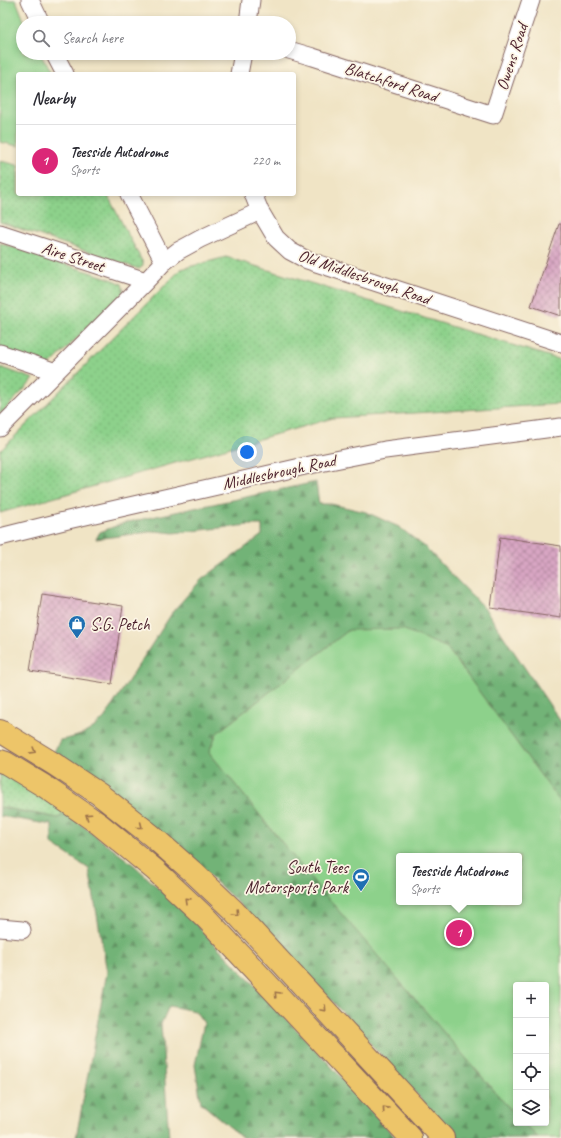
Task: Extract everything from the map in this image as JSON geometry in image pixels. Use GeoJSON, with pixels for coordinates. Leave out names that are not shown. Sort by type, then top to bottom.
{"type":"FeatureCollection","features":[{"type":"Feature","properties":{"kind":"highway"},"geometry":{"type":"LineString","coordinates":[[0,731],[99,794],[151,835],[193,872],[233,910],[443,1138]]}},
{"type":"Feature","properties":{"kind":"highway"},"geometry":{"type":"LineString","coordinates":[[0,761],[6,763],[44,786],[99,824],[156,870],[207,919],[411,1138]]}},
{"type":"Feature","properties":{"kind":"street"},"geometry":{"type":"LineString","coordinates":[[30,0],[37,16]]}},
{"type":"Feature","properties":{"kind":"street"},"geometry":{"type":"LineString","coordinates":[[249,16],[251,0]]}},
{"type":"Feature","properties":{"kind":"street","name":"Owens Road"},"geometry":{"type":"LineString","coordinates":[[493,115],[530,0]]}},
{"type":"Feature","properties":{"kind":"street","name":"Blatchford Road"},"geometry":{"type":"LineString","coordinates":[[296,52],[493,115]]}},
{"type":"Feature","properties":{"kind":"street"},"geometry":{"type":"LineString","coordinates":[[58,60],[64,72]]}},
{"type":"Feature","properties":{"kind":"street"},"geometry":{"type":"LineString","coordinates":[[239,72],[242,60]]}},
{"type":"Feature","properties":{"kind":"street"},"geometry":{"type":"LineString","coordinates":[[130,196],[164,262]]}},
{"type":"Feature","properties":{"kind":"street","name":"Old Middlesbrough Road"},"geometry":{"type":"LineString","coordinates":[[254,196],[260,211],[276,238],[290,251],[307,260],[561,343]]}},
{"type":"Feature","properties":{"kind":"street"},"geometry":{"type":"LineString","coordinates":[[0,428],[164,262],[178,251],[260,211]]}},
{"type":"Feature","properties":{"kind":"street","name":"Aire Street"},"geometry":{"type":"LineString","coordinates":[[0,233],[146,281]]}},
{"type":"Feature","properties":{"kind":"street"},"geometry":{"type":"LineString","coordinates":[[0,353],[56,372]]}},
{"type":"Feature","properties":{"kind":"street","name":"Middlesbrough Road"},"geometry":{"type":"LineString","coordinates":[[0,537],[304,466],[385,450],[561,427]]}},
{"type":"Feature","properties":{"kind":"street"},"geometry":{"type":"LineString","coordinates":[[0,928],[22,930]]}},
{"type":"Feature","properties":{"kind":"green space"},"geometry":{"type":"Polygon","coordinates":[[[0,0],[16,0],[22,16],[16,16],[16,60],[44,60],[50,72],[16,72],[16,146],[0,142],[0,0]]]}},
{"type":"Feature","properties":{"kind":"green space"},"geometry":{"type":"Polygon","coordinates":[[[0,161],[16,165],[16,196],[108,196],[143,263],[143,266],[139,269],[0,222],[0,161]]]}},
{"type":"Feature","properties":{"kind":"green space"},"geometry":{"type":"Polygon","coordinates":[[[0,243],[114,280],[122,284],[124,292],[49,366],[0,350],[0,243]]]}},
{"type":"Feature","properties":{"kind":"green space"},"geometry":{"type":"Polygon","coordinates":[[[226,257],[561,360],[561,404],[333,418],[0,513],[0,451],[181,269],[226,257]]]}},
{"type":"Feature","properties":{"kind":"green space"},"geometry":{"type":"Polygon","coordinates":[[[0,367],[34,379],[0,415],[0,367]]]}},
{"type":"Feature","properties":{"kind":"green space"},"geometry":{"type":"Polygon","coordinates":[[[316,482],[319,504],[331,504],[366,512],[399,527],[425,547],[486,610],[561,722],[561,803],[447,648],[349,630],[217,733],[209,752],[314,882],[513,1113],[513,1126],[526,1126],[539,1138],[456,1138],[275,938],[191,858],[54,752],[60,740],[85,733],[105,717],[174,610],[201,580],[262,535],[262,525],[249,525],[173,533],[156,531],[96,539],[100,532],[124,523],[316,482]]]}},
{"type":"Feature","properties":{"kind":"green space","name":"South Tees Motorsports Park"},"geometry":{"type":"Polygon","coordinates":[[[402,629],[447,648],[561,803],[561,1138],[539,1138],[526,1126],[549,1126],[549,982],[513,982],[513,1113],[314,882],[209,752],[217,733],[349,630],[402,629]]]}},
{"type":"Feature","properties":{"kind":"green space"},"geometry":{"type":"Polygon","coordinates":[[[0,772],[7,774],[66,813],[58,818],[0,807],[0,772]]]}},
{"type":"Feature","properties":{"kind":"green space"},"geometry":{"type":"Polygon","coordinates":[[[0,807],[58,818],[66,813],[135,866],[190,918],[320,1054],[396,1138],[243,1138],[201,1103],[195,1065],[204,1023],[195,1011],[169,1006],[161,1024],[169,1138],[76,1138],[107,972],[89,869],[52,844],[52,825],[0,816],[0,807]]]}},
{"type":"Feature","properties":{"kind":"building"},"geometry":{"type":"Polygon","coordinates":[[[559,224],[561,224],[561,316],[531,306],[559,224]]]}},
{"type":"Feature","properties":{"kind":"building"},"geometry":{"type":"Polygon","coordinates":[[[500,537],[561,546],[561,618],[491,608],[500,537]]]}},
{"type":"Feature","properties":{"kind":"building","name":"S.G. Petch"},"geometry":{"type":"Polygon","coordinates":[[[42,594],[123,606],[112,684],[30,671],[42,594]]]}},
{"type":"Feature","properties":{"kind":"place","name":"S.G. Petch"},"geometry":{"type":"Point","coordinates":[77,639]}},
{"type":"Feature","properties":{"kind":"place","name":"South Tees Motorsports Park"},"geometry":{"type":"Point","coordinates":[361,892]}},
{"type":"Feature","properties":{"kind":"place","name":"Teesside Autodrome"},"geometry":{"type":"Point","coordinates":[459,933]}}]}
